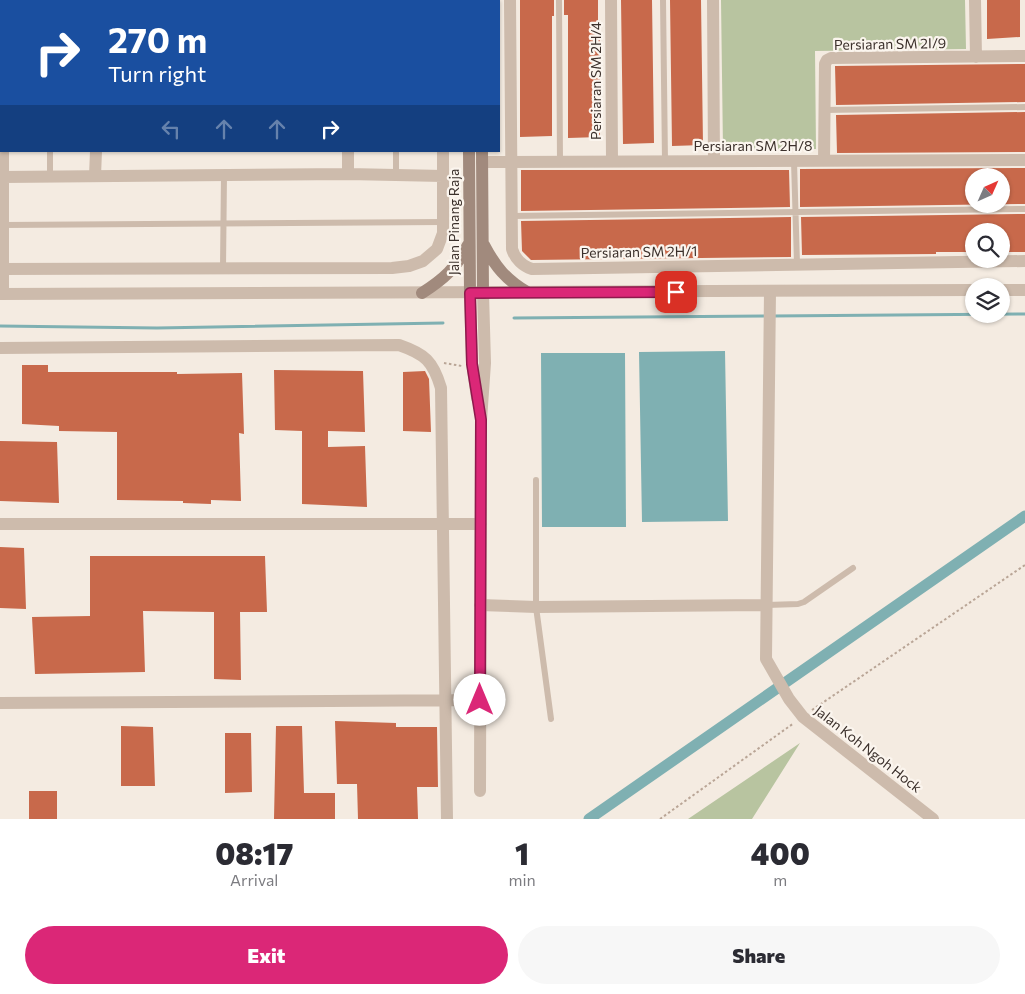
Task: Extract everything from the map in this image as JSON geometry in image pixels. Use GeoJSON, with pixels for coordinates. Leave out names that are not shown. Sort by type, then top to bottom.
{"type":"FeatureCollection","features":[{"type":"Feature","properties":{"kind":"main road","name":"Jalan Pinang Raja"},"geometry":{"type":"LineString","coordinates":[[469,152],[470,293]]}},
{"type":"Feature","properties":{"kind":"main road"},"geometry":{"type":"LineString","coordinates":[[482,157],[483,293]]}},
{"type":"Feature","properties":{"kind":"main road"},"geometry":{"type":"LineString","coordinates":[[422,293],[448,274],[459,261],[469,241]]}},
{"type":"Feature","properties":{"kind":"main road"},"geometry":{"type":"LineString","coordinates":[[483,243],[492,261],[503,274],[512,284],[527,292]]}},
{"type":"Feature","properties":{"kind":"street","name":"Persiaran SM 2H/1"},"geometry":{"type":"LineString","coordinates":[[510,0],[512,249],[514,255],[526,267],[532,269],[1025,261]]}},
{"type":"Feature","properties":{"kind":"street","name":"Persiaran SM 2H/4"},"geometry":{"type":"LineString","coordinates":[[611,0],[612,162]]}},
{"type":"Feature","properties":{"kind":"street"},"geometry":{"type":"LineString","coordinates":[[714,0],[714,161]]}},
{"type":"Feature","properties":{"kind":"street"},"geometry":{"type":"LineString","coordinates":[[975,0],[976,57]]}},
{"type":"Feature","properties":{"kind":"street","name":"Persiaran SM 2I/9"},"geometry":{"type":"LineString","coordinates":[[824,161],[825,64],[827,60],[832,58],[1025,56]]}},
{"type":"Feature","properties":{"kind":"street"},"geometry":{"type":"LineString","coordinates":[[3,152],[1,294],[965,290]]}},
{"type":"Feature","properties":{"kind":"street"},"geometry":{"type":"LineString","coordinates":[[95,176],[96,152]]}},
{"type":"Feature","properties":{"kind":"street"},"geometry":{"type":"LineString","coordinates":[[348,152],[348,174]]}},
{"type":"Feature","properties":{"kind":"street"},"geometry":{"type":"LineString","coordinates":[[1,269],[392,268],[409,266],[423,261],[437,249],[444,233],[443,152]]}},
{"type":"Feature","properties":{"kind":"street","name":"Persiaran SM 2H/8"},"geometry":{"type":"LineString","coordinates":[[482,157],[512,162],[1025,160]]}},
{"type":"Feature","properties":{"kind":"street"},"geometry":{"type":"LineString","coordinates":[[3,177],[348,174],[443,176]]}},
{"type":"Feature","properties":{"kind":"street"},"geometry":{"type":"LineString","coordinates":[[1010,290],[1025,290]]}},
{"type":"Feature","properties":{"kind":"street"},"geometry":{"type":"LineString","coordinates":[[480,605],[536,607],[767,606],[770,291]]}},
{"type":"Feature","properties":{"kind":"street"},"geometry":{"type":"LineString","coordinates":[[470,293],[472,368],[481,420]]}},
{"type":"Feature","properties":{"kind":"street"},"geometry":{"type":"LineString","coordinates":[[480,791],[481,420],[485,363],[483,293]]}},
{"type":"Feature","properties":{"kind":"street"},"geometry":{"type":"LineString","coordinates":[[0,348],[399,345],[416,351],[429,361],[437,375],[441,388],[448,819]]}},
{"type":"Feature","properties":{"kind":"street"},"geometry":{"type":"LineString","coordinates":[[0,524],[481,524]]}},
{"type":"Feature","properties":{"kind":"street","name":"Jalan Koh Ngoh Hock"},"geometry":{"type":"LineString","coordinates":[[767,606],[766,659],[789,698],[803,717],[933,819]]}},
{"type":"Feature","properties":{"kind":"street"},"geometry":{"type":"LineString","coordinates":[[0,703],[480,700]]}},
{"type":"Feature","properties":{"kind":"lane"},"geometry":{"type":"LineString","coordinates":[[559,0],[560,162]]}},
{"type":"Feature","properties":{"kind":"lane"},"geometry":{"type":"LineString","coordinates":[[663,0],[665,161]]}},
{"type":"Feature","properties":{"kind":"lane"},"geometry":{"type":"LineString","coordinates":[[824,110],[1025,108]]}},
{"type":"Feature","properties":{"kind":"lane"},"geometry":{"type":"LineString","coordinates":[[50,152],[50,176]]}},
{"type":"Feature","properties":{"kind":"lane"},"geometry":{"type":"LineString","coordinates":[[396,152],[396,175]]}},
{"type":"Feature","properties":{"kind":"lane"},"geometry":{"type":"LineString","coordinates":[[794,161],[797,264]]}},
{"type":"Feature","properties":{"kind":"lane"},"geometry":{"type":"LineString","coordinates":[[223,268],[224,176]]}},
{"type":"Feature","properties":{"kind":"lane"},"geometry":{"type":"LineString","coordinates":[[512,216],[1025,209]]}},
{"type":"Feature","properties":{"kind":"lane"},"geometry":{"type":"LineString","coordinates":[[3,225],[443,222]]}},
{"type":"Feature","properties":{"kind":"lane"},"geometry":{"type":"LineString","coordinates":[[536,480],[536,607],[551,719]]}},
{"type":"Feature","properties":{"kind":"lane"},"geometry":{"type":"LineString","coordinates":[[767,606],[804,602],[853,568]]}},
{"type":"Feature","properties":{"kind":"path"},"geometry":{"type":"LineString","coordinates":[[429,361],[472,368]]}},
{"type":"Feature","properties":{"kind":"path"},"geometry":{"type":"LineString","coordinates":[[660,819],[803,717],[1025,565]]}},
{"type":"Feature","properties":{"kind":"green space"},"geometry":{"type":"Polygon","coordinates":[[[721,0],[965,0],[966,49],[815,51],[816,149],[723,150],[721,0]]]}},
{"type":"Feature","properties":{"kind":"green space"},"geometry":{"type":"Polygon","coordinates":[[[800,743],[752,819],[688,819],[800,743]]]}},
{"type":"Feature","properties":{"kind":"water"},"geometry":{"type":"Polygon","coordinates":[[[725,351],[728,521],[642,522],[639,352],[725,351]]]}},
{"type":"Feature","properties":{"kind":"water"},"geometry":{"type":"Polygon","coordinates":[[[541,353],[625,353],[626,527],[542,527],[541,353]]]}},
{"type":"Feature","properties":{"kind":"building"},"geometry":{"type":"Polygon","coordinates":[[[520,0],[554,0],[554,16],[552,16],[552,136],[520,137],[520,0]]]}},
{"type":"Feature","properties":{"kind":"building"},"geometry":{"type":"Polygon","coordinates":[[[564,0],[598,0],[598,20],[600,20],[600,137],[568,138],[568,15],[564,15],[564,0]]]}},
{"type":"Feature","properties":{"kind":"building"},"geometry":{"type":"Polygon","coordinates":[[[621,0],[652,0],[654,143],[623,144],[621,0]]]}},
{"type":"Feature","properties":{"kind":"building"},"geometry":{"type":"Polygon","coordinates":[[[670,0],[701,0],[703,145],[672,146],[670,0]]]}},
{"type":"Feature","properties":{"kind":"building"},"geometry":{"type":"Polygon","coordinates":[[[987,0],[1020,0],[1020,37],[987,39],[987,0]]]}},
{"type":"Feature","properties":{"kind":"building"},"geometry":{"type":"Polygon","coordinates":[[[1025,64],[1025,102],[836,105],[835,66],[1025,64]]]}},
{"type":"Feature","properties":{"kind":"building"},"geometry":{"type":"Polygon","coordinates":[[[1025,112],[1025,152],[837,153],[836,115],[1025,112]]]}},
{"type":"Feature","properties":{"kind":"building"},"geometry":{"type":"Polygon","coordinates":[[[965,168],[965,205],[800,207],[800,169],[965,168]]]}},
{"type":"Feature","properties":{"kind":"building"},"geometry":{"type":"Polygon","coordinates":[[[1010,168],[1025,168],[1025,204],[1010,204],[1010,168]]]}},
{"type":"Feature","properties":{"kind":"building"},"geometry":{"type":"Polygon","coordinates":[[[521,170],[789,170],[790,207],[521,211],[521,170]]]}},
{"type":"Feature","properties":{"kind":"building"},"geometry":{"type":"Polygon","coordinates":[[[1025,214],[1025,252],[1010,252],[1010,223],[965,223],[965,252],[802,255],[801,217],[1025,214]]]}},
{"type":"Feature","properties":{"kind":"building"},"geometry":{"type":"Polygon","coordinates":[[[791,217],[791,257],[531,260],[522,251],[521,221],[791,217]]]}},
{"type":"Feature","properties":{"kind":"building"},"geometry":{"type":"Polygon","coordinates":[[[22,365],[48,365],[48,372],[242,373],[244,434],[239,433],[241,501],[211,500],[211,504],[183,503],[183,501],[117,500],[117,432],[59,431],[59,426],[22,424],[22,365]]]}},
{"type":"Feature","properties":{"kind":"building"},"geometry":{"type":"Polygon","coordinates":[[[274,370],[363,371],[365,432],[328,431],[328,447],[365,446],[367,507],[302,504],[302,431],[275,430],[274,370]]]}},
{"type":"Feature","properties":{"kind":"building"},"geometry":{"type":"Polygon","coordinates":[[[425,371],[429,379],[431,432],[403,431],[403,372],[425,371]]]}},
{"type":"Feature","properties":{"kind":"building"},"geometry":{"type":"Polygon","coordinates":[[[0,441],[57,442],[59,503],[0,501],[0,441]]]}},
{"type":"Feature","properties":{"kind":"building"},"geometry":{"type":"Polygon","coordinates":[[[0,547],[24,548],[26,609],[0,608],[0,547]]]}},
{"type":"Feature","properties":{"kind":"building"},"geometry":{"type":"Polygon","coordinates":[[[90,556],[265,556],[267,612],[240,612],[241,680],[214,679],[214,612],[143,611],[145,672],[35,674],[32,617],[90,616],[90,556]]]}},
{"type":"Feature","properties":{"kind":"building"},"geometry":{"type":"Polygon","coordinates":[[[335,721],[396,723],[396,727],[437,727],[438,787],[417,787],[418,819],[358,819],[357,784],[337,784],[335,721]]]}},
{"type":"Feature","properties":{"kind":"building"},"geometry":{"type":"Polygon","coordinates":[[[121,726],[153,727],[155,786],[121,786],[121,726]]]}},
{"type":"Feature","properties":{"kind":"building"},"geometry":{"type":"Polygon","coordinates":[[[276,726],[302,726],[304,793],[335,793],[335,819],[274,819],[276,726]]]}},
{"type":"Feature","properties":{"kind":"building"},"geometry":{"type":"Polygon","coordinates":[[[225,733],[251,733],[252,792],[225,793],[225,733]]]}},
{"type":"Feature","properties":{"kind":"building"},"geometry":{"type":"Polygon","coordinates":[[[29,791],[57,791],[57,819],[29,819],[29,791]]]}},
{"type":"Feature","properties":{"kind":"waterway"},"geometry":{"type":"LineString","coordinates":[[772,316],[1025,314]]}},
{"type":"Feature","properties":{"kind":"waterway"},"geometry":{"type":"LineString","coordinates":[[514,318],[766,316]]}},
{"type":"Feature","properties":{"kind":"waterway"},"geometry":{"type":"LineString","coordinates":[[0,326],[157,328],[443,323]]}},
{"type":"Feature","properties":{"kind":"waterway"},"geometry":{"type":"LineString","coordinates":[[589,819],[1025,516]]}},
{"type":"Feature","properties":{"kind":"route"},"geometry":{"type":"LineString","coordinates":[[480,700],[481,420],[472,364],[470,293],[676,292]]}}]}
